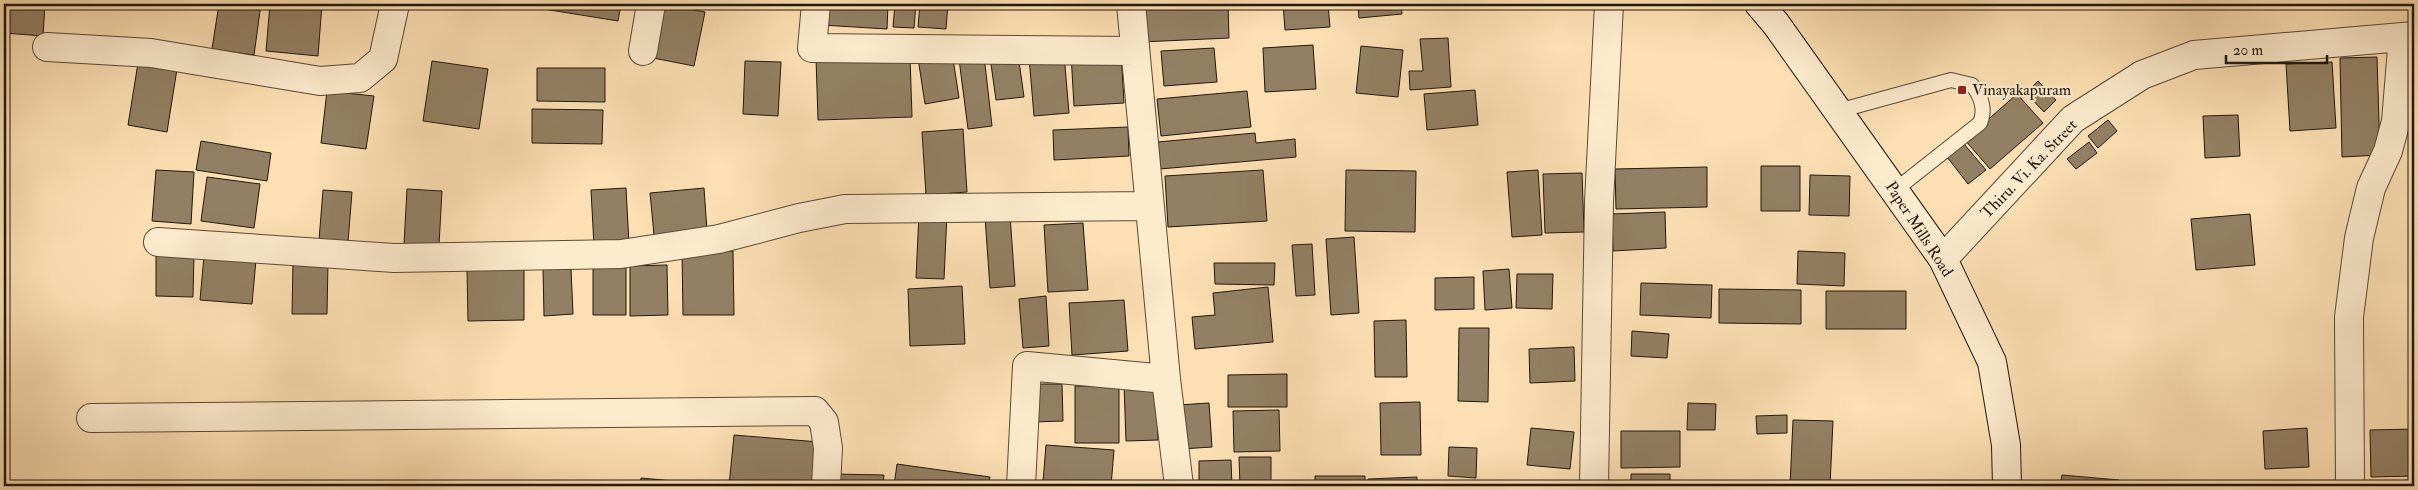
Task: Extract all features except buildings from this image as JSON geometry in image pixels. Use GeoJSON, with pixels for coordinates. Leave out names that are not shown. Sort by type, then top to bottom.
{"type":"FeatureCollection","features":[{"type":"Feature","properties":{"kind":"street"},"geometry":{"type":"LineString","coordinates":[[47,47],[151,53],[320,81],[360,78],[383,60],[395,4]]}},
{"type":"Feature","properties":{"kind":"street"},"geometry":{"type":"LineString","coordinates":[[643,51],[651,4]]}},
{"type":"Feature","properties":{"kind":"street"},"geometry":{"type":"LineString","coordinates":[[816,4],[812,48],[1135,51]]}},
{"type":"Feature","properties":{"kind":"street"},"geometry":{"type":"LineString","coordinates":[[1131,4],[1166,379],[1179,486]]}},
{"type":"Feature","properties":{"kind":"street"},"geometry":{"type":"LineString","coordinates":[[1594,486],[1599,202],[1609,4]]}},
{"type":"Feature","properties":{"kind":"street","name":"Paper Mills Road"},"geometry":{"type":"LineString","coordinates":[[1759,4],[1780,14],[1838,111],[1943,259],[1992,362],[2006,445],[2008,486]]}},
{"type":"Feature","properties":{"kind":"street"},"geometry":{"type":"LineString","coordinates":[[2350,486],[2349,317],[2359,238],[2372,188],[2388,151],[2396,121],[2409,36]]}},
{"type":"Feature","properties":{"kind":"street","name":"Thiru. Vi. Ka. Street"},"geometry":{"type":"LineString","coordinates":[[1943,259],[2073,119],[2142,75],[2194,55],[2409,36]]}},
{"type":"Feature","properties":{"kind":"street"},"geometry":{"type":"LineString","coordinates":[[158,242],[394,258],[621,254],[719,239],[799,218],[844,209],[1150,206]]}},
{"type":"Feature","properties":{"kind":"street"},"geometry":{"type":"LineString","coordinates":[[1021,486],[1027,366],[1166,379]]}},
{"type":"Feature","properties":{"kind":"street"},"geometry":{"type":"LineString","coordinates":[[91,418],[815,411],[824,422],[828,448],[826,486]]}},
{"type":"Feature","properties":{"kind":"lane"},"geometry":{"type":"LineString","coordinates":[[1838,111],[1951,80],[1972,85],[1978,92],[1983,107],[1983,116],[1980,123],[1894,190]]}},
{"type":"Feature","properties":{"kind":"place","name":"Vinayakapuram"},"geometry":{"type":"Point","coordinates":[1962,90]}}]}
